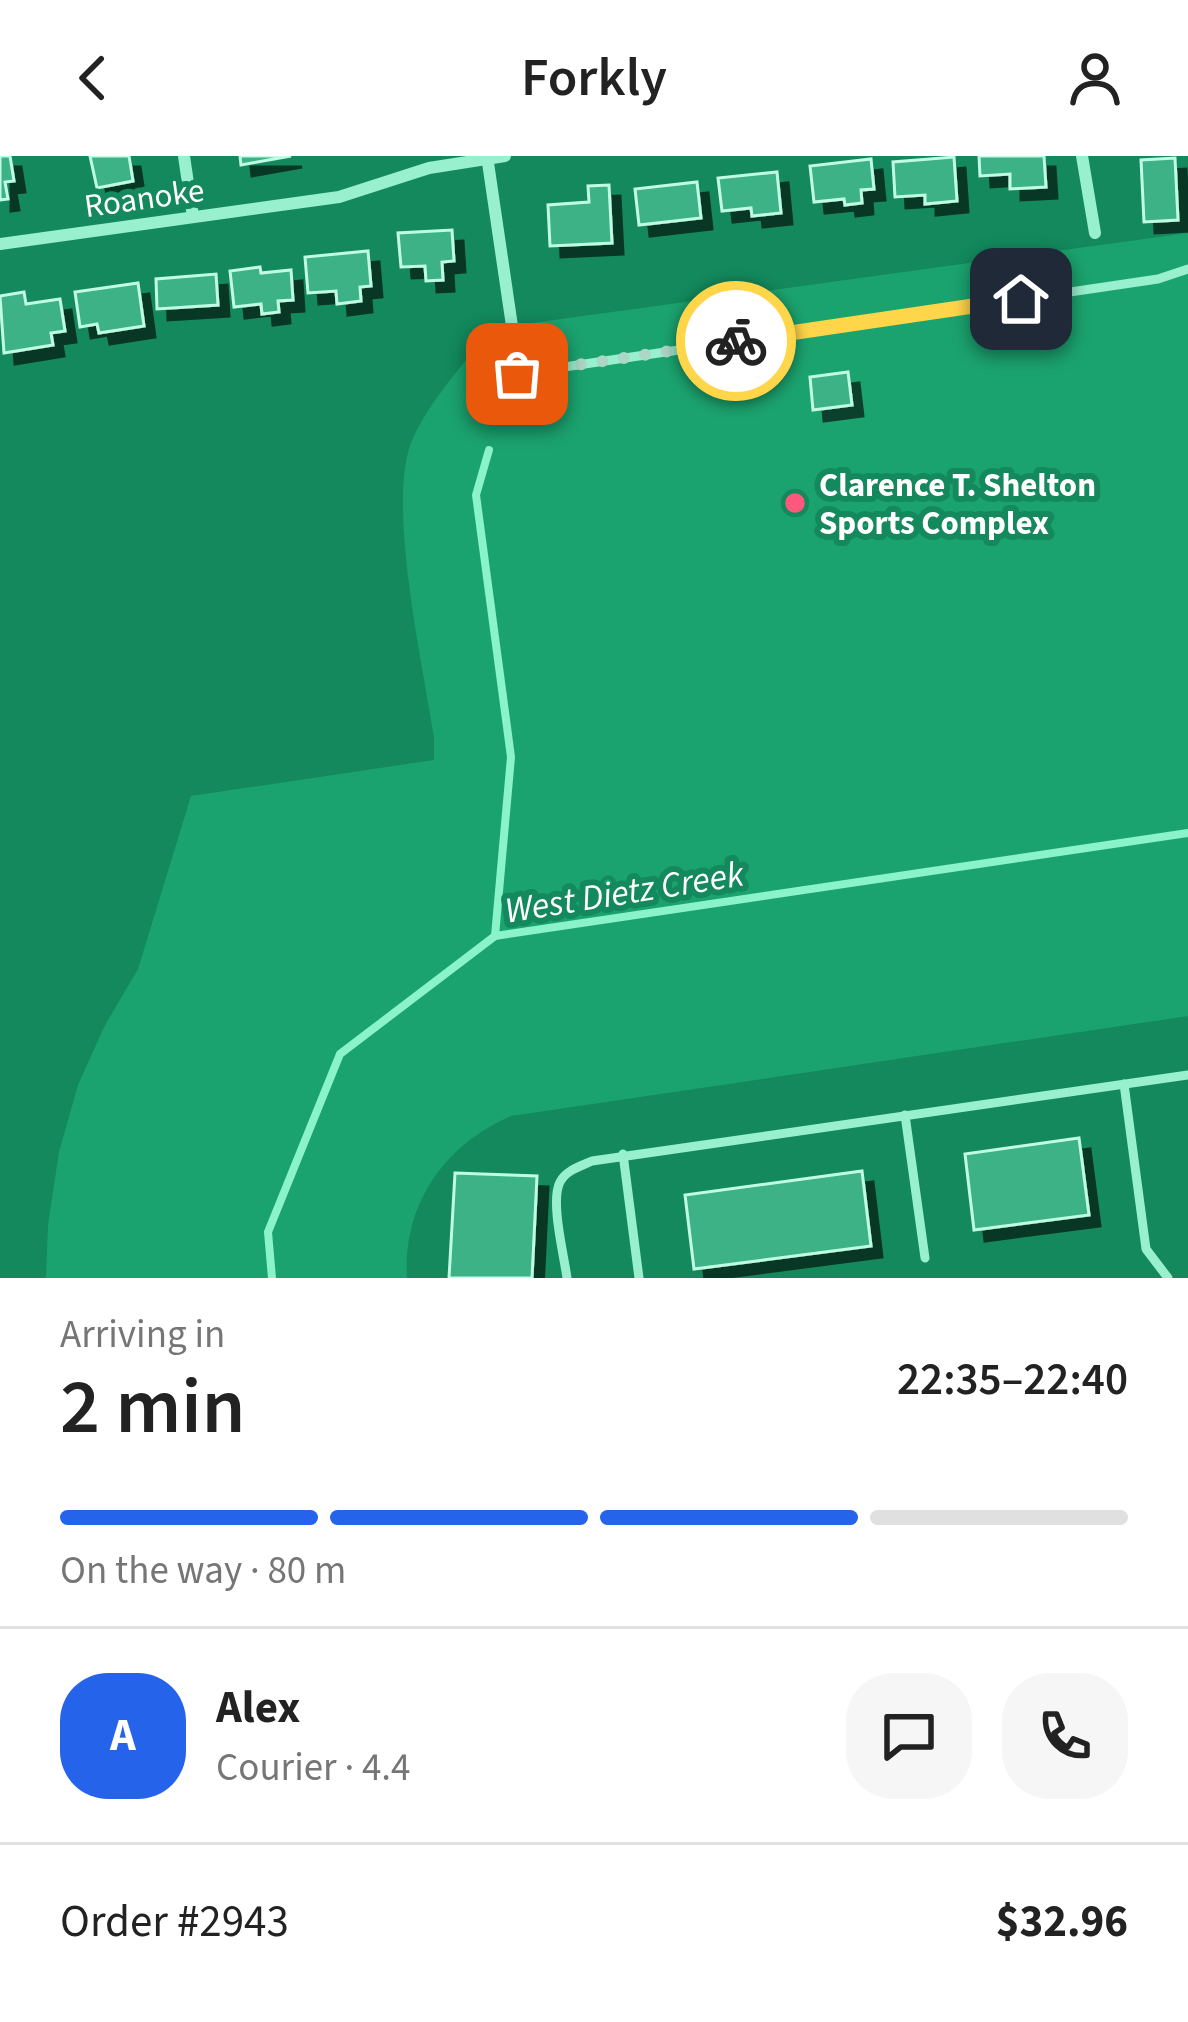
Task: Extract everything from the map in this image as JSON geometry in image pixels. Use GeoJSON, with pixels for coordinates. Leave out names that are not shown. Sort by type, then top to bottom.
{"type":"FeatureCollection","features":[{"type":"Feature","properties":{"kind":"street"},"geometry":{"type":"LineString","coordinates":[[184,156],[193,218]]}},
{"type":"Feature","properties":{"kind":"street","name":"Roanoke"},"geometry":{"type":"LineString","coordinates":[[0,244],[340,197],[429,168],[506,156]]}},
{"type":"Feature","properties":{"kind":"street"},"geometry":{"type":"LineString","coordinates":[[1082,156],[1095,233]]}},
{"type":"Feature","properties":{"kind":"street"},"geometry":{"type":"LineString","coordinates":[[487,157],[512,326]]}},
{"type":"Feature","properties":{"kind":"lane"},"geometry":{"type":"LineString","coordinates":[[512,326],[517,374],[1136,283],[1188,269]]}},
{"type":"Feature","properties":{"kind":"lane"},"geometry":{"type":"LineString","coordinates":[[567,1278],[556,1203],[562,1178],[592,1161],[1188,1075]]}},
{"type":"Feature","properties":{"kind":"lane"},"geometry":{"type":"LineString","coordinates":[[1124,1084],[1146,1249],[1168,1278]]}},
{"type":"Feature","properties":{"kind":"lane"},"geometry":{"type":"LineString","coordinates":[[904,1114],[925,1258]]}},
{"type":"Feature","properties":{"kind":"lane"},"geometry":{"type":"LineString","coordinates":[[623,1154],[639,1278]]}},
{"type":"Feature","properties":{"kind":"green space"},"geometry":{"type":"Polygon","coordinates":[[[1188,233],[1188,1016],[511,1116],[466,1143],[432,1180],[412,1226],[407,1278],[46,1278],[59,1152],[78,1085],[138,969],[191,796],[434,760],[405,545],[405,471],[417,429],[479,343],[481,330],[1188,233]]]}},
{"type":"Feature","properties":{"kind":"building"},"geometry":{"type":"Polygon","coordinates":[[[0,156],[10,156],[14,181],[5,182],[8,199],[0,200],[0,156]]]}},
{"type":"Feature","properties":{"kind":"building"},"geometry":{"type":"Polygon","coordinates":[[[90,156],[129,156],[133,181],[97,188],[90,156]]]}},
{"type":"Feature","properties":{"kind":"building"},"geometry":{"type":"Polygon","coordinates":[[[240,156],[291,156],[241,165],[240,156]]]}},
{"type":"Feature","properties":{"kind":"building"},"geometry":{"type":"Polygon","coordinates":[[[979,156],[1044,156],[1046,187],[1010,189],[1010,174],[980,176],[979,156]]]}},
{"type":"Feature","properties":{"kind":"building"},"geometry":{"type":"Polygon","coordinates":[[[954,157],[957,201],[925,204],[925,195],[895,197],[893,162],[954,157]]]}},
{"type":"Feature","properties":{"kind":"building"},"geometry":{"type":"Polygon","coordinates":[[[1175,158],[1178,220],[1144,222],[1141,160],[1175,158]]]}},
{"type":"Feature","properties":{"kind":"building"},"geometry":{"type":"Polygon","coordinates":[[[871,159],[874,189],[861,190],[862,203],[845,205],[844,199],[814,202],[810,166],[871,159]]]}},
{"type":"Feature","properties":{"kind":"building"},"geometry":{"type":"Polygon","coordinates":[[[777,172],[781,213],[752,216],[751,208],[722,211],[718,178],[777,172]]]}},
{"type":"Feature","properties":{"kind":"building"},"geometry":{"type":"Polygon","coordinates":[[[697,182],[701,218],[639,225],[635,189],[697,182]]]}},
{"type":"Feature","properties":{"kind":"building"},"geometry":{"type":"Polygon","coordinates":[[[609,185],[612,243],[550,246],[548,205],[589,202],[588,186],[609,185]]]}},
{"type":"Feature","properties":{"kind":"building"},"geometry":{"type":"Polygon","coordinates":[[[452,230],[454,261],[442,262],[443,280],[426,281],[425,266],[401,267],[398,233],[452,230]]]}},
{"type":"Feature","properties":{"kind":"building"},"geometry":{"type":"Polygon","coordinates":[[[368,251],[371,286],[360,287],[361,301],[337,304],[336,291],[308,293],[305,257],[368,251]]]}},
{"type":"Feature","properties":{"kind":"building"},"geometry":{"type":"Polygon","coordinates":[[[260,267],[261,273],[291,270],[293,300],[278,301],[279,312],[262,314],[261,304],[234,307],[230,271],[260,267]]]}},
{"type":"Feature","properties":{"kind":"building"},"geometry":{"type":"Polygon","coordinates":[[[216,274],[218,305],[157,309],[156,279],[216,274]]]}},
{"type":"Feature","properties":{"kind":"building"},"geometry":{"type":"Polygon","coordinates":[[[138,283],[144,326],[99,333],[97,324],[80,327],[75,292],[138,283]]]}},
{"type":"Feature","properties":{"kind":"building"},"geometry":{"type":"Polygon","coordinates":[[[24,292],[26,304],[60,299],[65,331],[51,333],[53,345],[4,353],[0,296],[24,292]]]}},
{"type":"Feature","properties":{"kind":"building"},"geometry":{"type":"Polygon","coordinates":[[[848,372],[852,405],[813,410],[810,377],[848,372]]]}},
{"type":"Feature","properties":{"kind":"building"},"geometry":{"type":"Polygon","coordinates":[[[1079,1138],[1089,1215],[974,1230],[965,1154],[1079,1138]]]}},
{"type":"Feature","properties":{"kind":"building"},"geometry":{"type":"Polygon","coordinates":[[[862,1171],[871,1246],[694,1269],[685,1195],[862,1171]]]}},
{"type":"Feature","properties":{"kind":"building"},"geometry":{"type":"Polygon","coordinates":[[[455,1173],[537,1176],[532,1278],[449,1278],[455,1173]]]}},
{"type":"Feature","properties":{"kind":"waterway"},"geometry":{"type":"LineString","coordinates":[[489,450],[476,495],[511,757],[495,936]]}},
{"type":"Feature","properties":{"kind":"waterway","name":"West Dietz Creek"},"geometry":{"type":"LineString","coordinates":[[272,1278],[268,1232],[340,1054],[495,936],[1188,833]]}},
{"type":"Feature","properties":{"kind":"way so far"},"geometry":{"type":"LineString","coordinates":[[517,374],[736,341]]}},
{"type":"Feature","properties":{"kind":"place","name":"Clarence T. Shelton Sports Complex"},"geometry":{"type":"Point","coordinates":[795,503]}},
{"type":"Feature","properties":{"kind":"route"},"geometry":{"type":"LineString","coordinates":[[736,341],[1021,299]]}}]}
